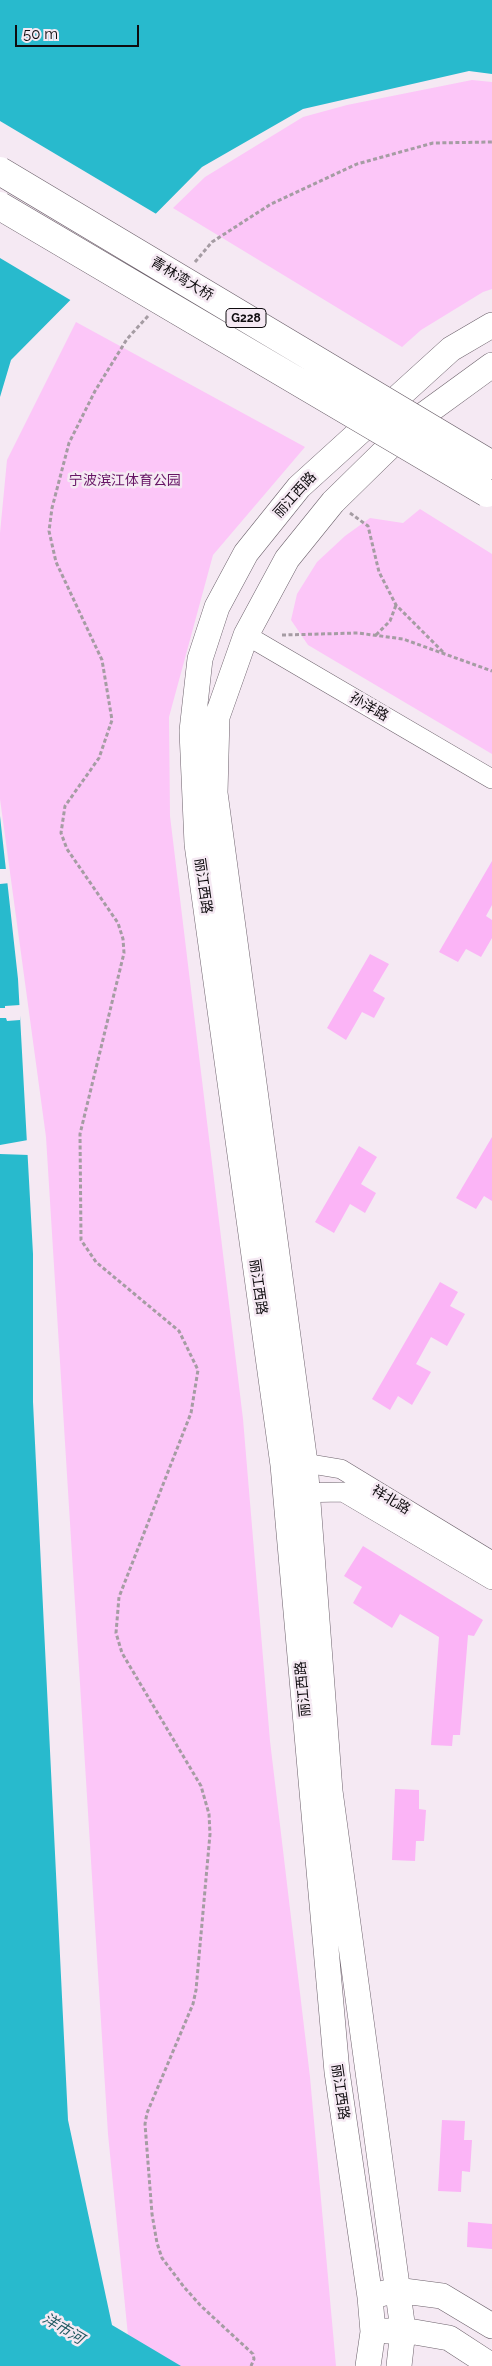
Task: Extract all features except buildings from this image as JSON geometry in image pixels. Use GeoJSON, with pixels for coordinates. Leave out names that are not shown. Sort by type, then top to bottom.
{"type":"FeatureCollection","features":[{"type":"Feature","properties":{"kind":"highway","name":"青林湾大桥"},"geometry":{"type":"LineString","coordinates":[[0,171],[492,465]]}},
{"type":"Feature","properties":{"kind":"highway","name":"G228"},"geometry":{"type":"LineString","coordinates":[[0,206],[487,493]]}},
{"type":"Feature","properties":{"kind":"main road","name":"丽江西路"},"geometry":{"type":"LineString","coordinates":[[294,1464],[197,844],[192,731],[200,659],[217,607],[246,552],[298,487],[451,349],[492,325]]}},
{"type":"Feature","properties":{"kind":"main road","name":"丽江西路"},"geometry":{"type":"LineString","coordinates":[[368,2366],[373,2332],[370,2296],[337,2072],[294,1464],[215,792],[218,717],[246,635],[287,559],[333,502],[422,416],[492,365]]}},
{"type":"Feature","properties":{"kind":"main road","name":"丽江西路"},"geometry":{"type":"LineString","coordinates":[[296,1493],[330,1791],[396,2290],[403,2330],[399,2366]]}},
{"type":"Feature","properties":{"kind":"main road"},"geometry":{"type":"LineString","coordinates":[[370,2296],[396,2290],[442,2296],[492,2326]]}},
{"type":"Feature","properties":{"kind":"main road"},"geometry":{"type":"LineString","coordinates":[[373,2332],[403,2330],[449,2338],[492,2366]]}},
{"type":"Feature","properties":{"kind":"street","name":"孙洋路"},"geometry":{"type":"LineString","coordinates":[[246,635],[492,779]]}},
{"type":"Feature","properties":{"kind":"street","name":"祥北路"},"geometry":{"type":"LineString","coordinates":[[294,1464],[341,1469],[492,1561]]}},
{"type":"Feature","properties":{"kind":"street","name":"祥北路"},"geometry":{"type":"LineString","coordinates":[[296,1493],[343,1492],[492,1580]]}},
{"type":"Feature","properties":{"kind":"path"},"geometry":{"type":"LineString","coordinates":[[193,264],[212,242],[271,204],[357,164],[433,143],[492,142]]}},
{"type":"Feature","properties":{"kind":"path"},"geometry":{"type":"LineString","coordinates":[[153,309],[127,339],[95,391],[69,443],[52,508],[49,531],[56,562],[102,660],[112,720],[99,758],[65,806],[61,833],[68,849],[118,923],[123,938],[124,953],[80,1134],[81,1240],[96,1262],[180,1331],[198,1370],[191,1413],[118,1596],[116,1633],[122,1653],[201,1786],[209,1814],[210,1834],[195,1997],[189,2016],[147,2113],[145,2124],[152,2214],[157,2243],[162,2258],[201,2306],[253,2354],[254,2359],[251,2366]]}},
{"type":"Feature","properties":{"kind":"path"},"geometry":{"type":"LineString","coordinates":[[333,502],[368,526],[379,572],[396,605],[446,654]]}},
{"type":"Feature","properties":{"kind":"path"},"geometry":{"type":"LineString","coordinates":[[376,635],[390,621],[396,605]]}},
{"type":"Feature","properties":{"kind":"path"},"geometry":{"type":"LineString","coordinates":[[246,635],[358,633],[376,635],[403,639],[492,671]]}},
{"type":"Feature","properties":{"kind":"green space"},"geometry":{"type":"Polygon","coordinates":[[[472,80],[492,82],[492,289],[483,292],[421,330],[402,347],[173,208],[205,177],[303,117],[347,105],[472,80]]]}},
{"type":"Feature","properties":{"kind":"green space","name":"宁波滨江体育公园"},"geometry":{"type":"Polygon","coordinates":[[[76,322],[305,447],[213,555],[169,717],[170,816],[243,1419],[270,1741],[310,2077],[336,2366],[131,2366],[108,2134],[46,1137],[0,799],[0,533],[7,460],[76,322]]]}},
{"type":"Feature","properties":{"kind":"green space"},"geometry":{"type":"Polygon","coordinates":[[[420,509],[492,554],[492,754],[308,645],[291,620],[297,594],[317,562],[345,536],[370,518],[403,523],[420,509]]]}},
{"type":"Feature","properties":{"kind":"water"},"geometry":{"type":"Polygon","coordinates":[[[0,0],[492,0],[492,74],[469,71],[303,109],[202,167],[11,360],[0,397],[0,0]]]}},
{"type":"Feature","properties":{"kind":"water","name":"洋市河"},"geometry":{"type":"Polygon","coordinates":[[[0,816],[18,979],[33,1254],[33,1402],[68,2120],[112,2325],[181,2366],[0,2366],[0,816]]]}},
{"type":"Feature","properties":{"kind":"pier"},"geometry":{"type":"Polygon","coordinates":[[[0,121],[158,215],[72,301],[0,258],[0,121]]]}},
{"type":"Feature","properties":{"kind":"pier"},"geometry":{"type":"Polygon","coordinates":[[[0,869],[9,869],[10,883],[0,884],[0,869]]]}},
{"type":"Feature","properties":{"kind":"pier"},"geometry":{"type":"Polygon","coordinates":[[[20,1005],[20,1020],[7,1021],[6,1018],[0,1018],[0,1008],[20,1005]]]}},
{"type":"Feature","properties":{"kind":"pier"},"geometry":{"type":"Polygon","coordinates":[[[28,1140],[29,1155],[0,1154],[0,1145],[28,1140]]]}}]}
